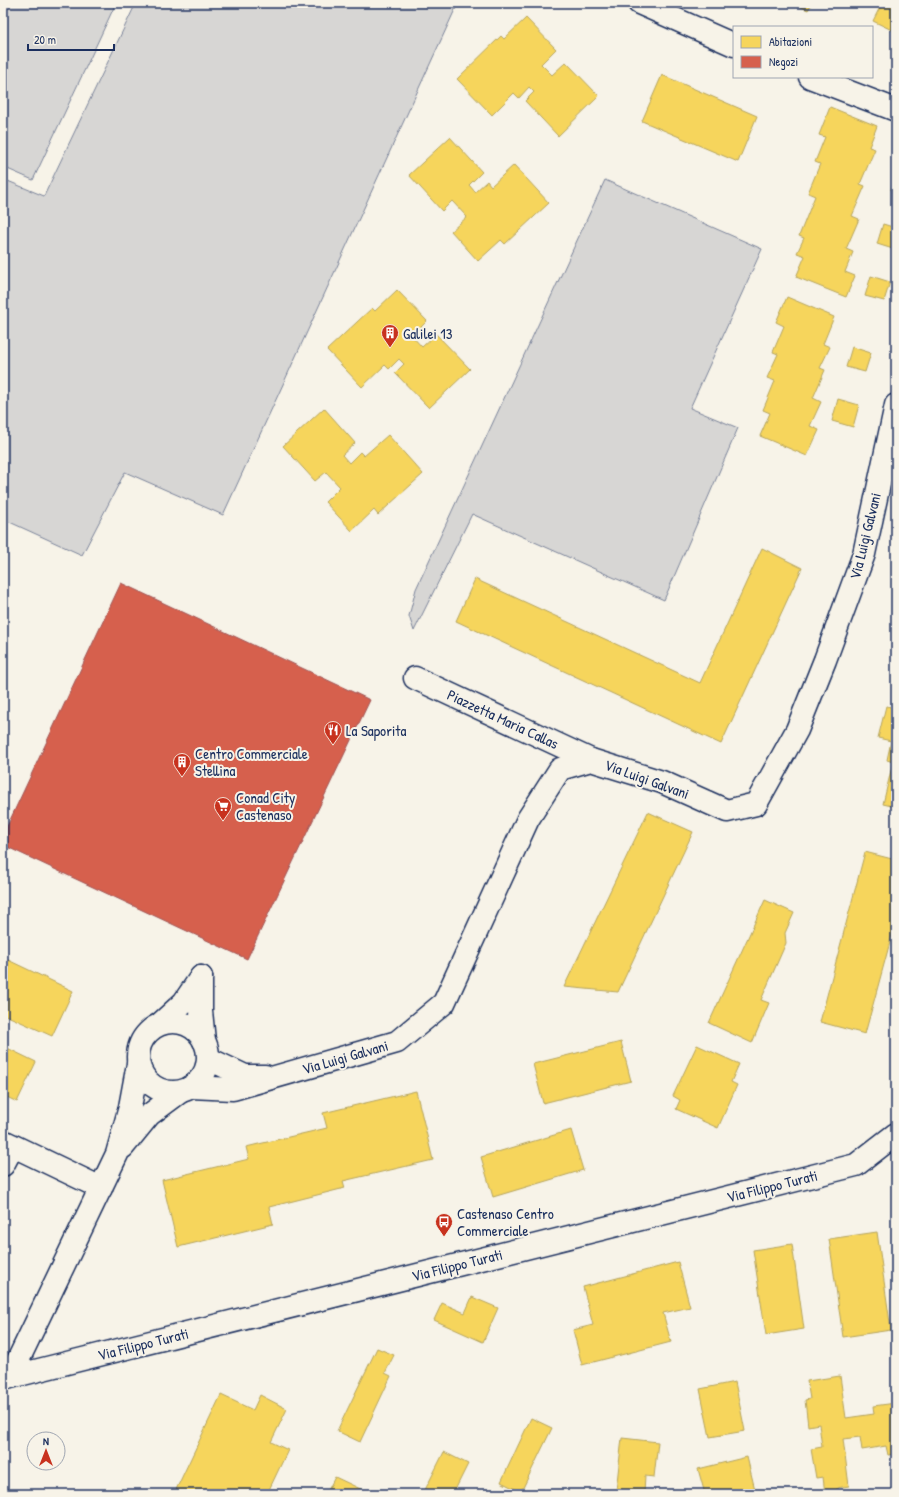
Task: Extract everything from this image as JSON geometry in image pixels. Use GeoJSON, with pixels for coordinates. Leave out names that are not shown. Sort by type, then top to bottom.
{"type":"FeatureCollection","features":[{"type":"Feature","properties":{"kind":"street"},"geometry":{"type":"LineString","coordinates":[[639,3],[733,45]]}},
{"type":"Feature","properties":{"kind":"street"},"geometry":{"type":"LineString","coordinates":[[813,78],[896,110]]}},
{"type":"Feature","properties":{"kind":"street","name":"Via Luigi Galvani"},"geometry":{"type":"LineString","coordinates":[[186,1090],[233,1089],[274,1076],[397,1042],[444,1003],[528,819],[560,769],[592,760],[662,782],[727,811],[756,804],[797,730],[826,660],[864,554],[896,406]]}},
{"type":"Feature","properties":{"kind":"street","name":"Piazzetta Maria Callas"},"geometry":{"type":"LineString","coordinates":[[414,678],[592,760]]}},
{"type":"Feature","properties":{"kind":"street"},"geometry":{"type":"LineString","coordinates":[[201,977],[201,1011],[206,1050],[206,1071],[200,1080],[149,1115],[117,1154],[130,1107],[138,1064],[138,1052],[142,1040],[149,1031],[160,1024],[184,1002],[201,977]]}},
{"type":"Feature","properties":{"kind":"street"},"geometry":{"type":"LineString","coordinates":[[160,1024],[180,1022],[190,1026],[198,1032],[206,1050]]}},
{"type":"Feature","properties":{"kind":"street","name":"Via Luigi Galvani"},"geometry":{"type":"LineString","coordinates":[[206,1050],[245,1076],[274,1076]]}},
{"type":"Feature","properties":{"kind":"street"},"geometry":{"type":"LineString","coordinates":[[138,1064],[142,1074],[149,1083],[158,1089],[169,1093],[186,1090]]}},
{"type":"Feature","properties":{"kind":"street","name":"Via Filippo Turati"},"geometry":{"type":"LineString","coordinates":[[7,1378],[856,1165],[896,1134]]}},
{"type":"Feature","properties":{"kind":"street"},"geometry":{"type":"LineString","coordinates":[[3,1165],[8,1143],[101,1188]]}},
{"type":"Feature","properties":{"kind":"street","name":"Via Filippo Turati"},"geometry":{"type":"LineString","coordinates":[[7,1378],[117,1154]]}},
{"type":"Feature","properties":{"kind":"shaded area"},"geometry":{"type":"Polygon","coordinates":[[[3,3],[116,3],[33,180],[3,167],[3,3]]]}},
{"type":"Feature","properties":{"kind":"shaded area"},"geometry":{"type":"Polygon","coordinates":[[[136,3],[458,3],[223,515],[125,472],[82,555],[3,519],[3,179],[44,196],[136,3]]]}},
{"type":"Feature","properties":{"kind":"shaded area"},"geometry":{"type":"Polygon","coordinates":[[[605,180],[762,249],[690,408],[738,428],[664,600],[472,514],[414,631],[409,616],[416,589],[605,180]]]}},
{"type":"Feature","properties":{"kind":"building: Abitazioni"},"geometry":{"type":"Polygon","coordinates":[[[792,3],[812,3],[808,10],[792,3]]]}},
{"type":"Feature","properties":{"kind":"building: Abitazioni"},"geometry":{"type":"Polygon","coordinates":[[[882,3],[896,3],[896,32],[873,21],[882,3]]]}},
{"type":"Feature","properties":{"kind":"building: Abitazioni"},"geometry":{"type":"Polygon","coordinates":[[[526,18],[556,49],[541,64],[552,75],[566,62],[599,96],[558,136],[525,101],[534,92],[529,87],[519,98],[514,93],[492,115],[457,79],[501,36],[504,39],[526,18]]]}},
{"type":"Feature","properties":{"kind":"building: Abitazioni"},"geometry":{"type":"Polygon","coordinates":[[[662,75],[757,116],[738,162],[642,121],[662,75]]]}},
{"type":"Feature","properties":{"kind":"building: Abitazioni"},"geometry":{"type":"Polygon","coordinates":[[[830,107],[877,126],[869,147],[875,149],[860,184],[865,186],[852,216],[859,219],[846,249],[853,252],[845,272],[855,276],[846,297],[796,277],[805,256],[797,253],[804,238],[799,236],[815,196],[808,193],[820,164],[815,162],[825,137],[819,135],[830,107]]]}},
{"type":"Feature","properties":{"kind":"building: Abitazioni"},"geometry":{"type":"Polygon","coordinates":[[[450,137],[482,172],[469,185],[475,192],[487,181],[491,186],[514,165],[549,203],[505,244],[501,240],[478,261],[451,231],[467,217],[452,201],[442,211],[409,175],[450,137]]]}},
{"type":"Feature","properties":{"kind":"building: Abitazioni"},"geometry":{"type":"Polygon","coordinates":[[[896,173],[896,191],[891,190],[896,173]]]}},
{"type":"Feature","properties":{"kind":"building: Abitazioni"},"geometry":{"type":"Polygon","coordinates":[[[883,224],[896,228],[896,250],[877,244],[883,224]]]}},
{"type":"Feature","properties":{"kind":"building: Abitazioni"},"geometry":{"type":"Polygon","coordinates":[[[871,276],[890,282],[884,301],[865,296],[871,276]]]}},
{"type":"Feature","properties":{"kind":"building: Abitazioni","name":"Galilei 13"},"geometry":{"type":"Polygon","coordinates":[[[397,290],[427,321],[412,336],[422,347],[436,334],[470,369],[429,408],[395,373],[404,364],[399,359],[389,369],[385,365],[362,387],[327,350],[372,308],[375,311],[397,290]]]}},
{"type":"Feature","properties":{"kind":"building: Abitazioni"},"geometry":{"type":"Polygon","coordinates":[[[787,297],[834,317],[823,344],[830,347],[820,368],[825,370],[813,398],[821,402],[810,426],[819,430],[807,456],[760,436],[770,413],[763,410],[775,381],[767,378],[778,354],[773,352],[784,326],[776,322],[787,297]]]}},
{"type":"Feature","properties":{"kind":"building: Abitazioni"},"geometry":{"type":"Polygon","coordinates":[[[852,347],[871,353],[865,372],[846,367],[852,347]]]}},
{"type":"Feature","properties":{"kind":"building: Abitazioni"},"geometry":{"type":"Polygon","coordinates":[[[838,399],[859,405],[853,427],[832,421],[838,399]]]}},
{"type":"Feature","properties":{"kind":"building: Abitazioni"},"geometry":{"type":"Polygon","coordinates":[[[324,408],[355,443],[342,455],[349,463],[360,452],[364,456],[388,435],[423,474],[378,515],[374,510],[352,531],[325,502],[340,487],[326,472],[315,481],[283,446],[324,408]]]}},
{"type":"Feature","properties":{"kind":"building: Abitazioni"},"geometry":{"type":"Polygon","coordinates":[[[762,548],[802,568],[721,744],[456,621],[475,579],[700,683],[762,548]]]}},
{"type":"Feature","properties":{"kind":"building: Abitazioni"},"geometry":{"type":"Polygon","coordinates":[[[886,706],[896,708],[896,807],[883,804],[893,762],[887,760],[891,741],[878,738],[886,706]]]}},
{"type":"Feature","properties":{"kind":"building: Abitazioni"},"geometry":{"type":"Polygon","coordinates":[[[648,812],[693,832],[618,992],[564,987],[648,812]]]}},
{"type":"Feature","properties":{"kind":"building: Abitazioni"},"geometry":{"type":"Polygon","coordinates":[[[865,852],[896,860],[896,920],[865,1034],[820,1022],[865,852]]]}},
{"type":"Feature","properties":{"kind":"building: Abitazioni"},"geometry":{"type":"Polygon","coordinates":[[[765,900],[794,913],[785,933],[786,943],[761,1000],[769,1003],[752,1043],[709,1023],[765,900]]]}},
{"type":"Feature","properties":{"kind":"building: Abitazioni"},"geometry":{"type":"Polygon","coordinates":[[[6,959],[73,991],[52,1036],[3,1014],[3,966],[6,959]]]}},
{"type":"Feature","properties":{"kind":"building: Abitazioni"},"geometry":{"type":"Polygon","coordinates":[[[621,1042],[631,1081],[543,1103],[533,1064],[621,1042]]]}},
{"type":"Feature","properties":{"kind":"building: Abitazioni"},"geometry":{"type":"Polygon","coordinates":[[[697,1045],[739,1064],[731,1082],[737,1085],[718,1128],[676,1109],[680,1100],[673,1096],[697,1045]]]}},
{"type":"Feature","properties":{"kind":"building: Abitazioni"},"geometry":{"type":"Polygon","coordinates":[[[3,1046],[36,1062],[17,1102],[3,1095],[3,1046]]]}},
{"type":"Feature","properties":{"kind":"building: Abitazioni"},"geometry":{"type":"Polygon","coordinates":[[[416,1091],[433,1160],[343,1181],[345,1188],[269,1207],[273,1224],[178,1247],[162,1180],[249,1159],[246,1147],[327,1128],[323,1113],[416,1091]]]}},
{"type":"Feature","properties":{"kind":"building: Abitazioni"},"geometry":{"type":"Polygon","coordinates":[[[571,1130],[583,1170],[493,1197],[481,1157],[571,1130]]]}},
{"type":"Feature","properties":{"kind":"building: Abitazioni"},"geometry":{"type":"Polygon","coordinates":[[[877,1232],[891,1330],[843,1337],[829,1239],[877,1232]]]}},
{"type":"Feature","properties":{"kind":"building: Abitazioni"},"geometry":{"type":"Polygon","coordinates":[[[792,1244],[804,1329],[766,1335],[753,1250],[792,1244]]]}},
{"type":"Feature","properties":{"kind":"building: Abitazioni"},"geometry":{"type":"Polygon","coordinates":[[[678,1262],[690,1307],[663,1313],[671,1342],[582,1365],[573,1330],[593,1325],[583,1287],[678,1262]]]}},
{"type":"Feature","properties":{"kind":"building: Abitazioni"},"geometry":{"type":"Polygon","coordinates":[[[472,1297],[498,1308],[483,1342],[434,1320],[442,1303],[465,1313],[472,1297]]]}},
{"type":"Feature","properties":{"kind":"building: Abitazioni"},"geometry":{"type":"Polygon","coordinates":[[[377,1348],[394,1355],[385,1373],[391,1376],[360,1442],[337,1431],[377,1348]]]}},
{"type":"Feature","properties":{"kind":"building: Abitazioni"},"geometry":{"type":"Polygon","coordinates":[[[840,1376],[846,1418],[874,1414],[873,1406],[896,1403],[896,1454],[888,1455],[886,1446],[862,1450],[860,1437],[843,1439],[849,1486],[837,1488],[838,1494],[825,1494],[823,1477],[816,1478],[811,1449],[822,1447],[819,1424],[808,1426],[805,1400],[810,1399],[807,1381],[840,1376]]]}},
{"type":"Feature","properties":{"kind":"building: Abitazioni"},"geometry":{"type":"Polygon","coordinates":[[[735,1382],[745,1431],[710,1437],[700,1389],[735,1382]]]}},
{"type":"Feature","properties":{"kind":"building: Abitazioni"},"geometry":{"type":"Polygon","coordinates":[[[221,1395],[253,1410],[260,1395],[287,1409],[271,1442],[288,1450],[267,1494],[174,1494],[221,1395]]]}},
{"type":"Feature","properties":{"kind":"building: Abitazioni"},"geometry":{"type":"Polygon","coordinates":[[[531,1418],[552,1428],[521,1492],[501,1482],[531,1418]]]}},
{"type":"Feature","properties":{"kind":"building: Abitazioni"},"geometry":{"type":"Polygon","coordinates":[[[622,1438],[658,1442],[654,1477],[645,1476],[644,1494],[610,1494],[610,1491],[616,1491],[622,1438]]]}},
{"type":"Feature","properties":{"kind":"building: Abitazioni"},"geometry":{"type":"Polygon","coordinates":[[[444,1452],[468,1464],[453,1494],[423,1494],[444,1452]]]}},
{"type":"Feature","properties":{"kind":"building: Abitazioni"},"geometry":{"type":"Polygon","coordinates":[[[747,1457],[756,1494],[705,1494],[698,1469],[747,1457]]]}},
{"type":"Feature","properties":{"kind":"building: Abitazioni"},"geometry":{"type":"Polygon","coordinates":[[[335,1477],[369,1493],[326,1494],[335,1477]]]}},
{"type":"Feature","properties":{"kind":"building: Negozi","name":"Centro Commerciale Stellina"},"geometry":{"type":"Polygon","coordinates":[[[121,583],[370,700],[247,959],[3,845],[3,835],[121,583]]]}},
{"type":"Feature","properties":{"kind":"place","name":"Galilei 13"},"geometry":{"type":"Point","coordinates":[390,348]}},
{"type":"Feature","properties":{"kind":"place","name":"La Saporita"},"geometry":{"type":"Point","coordinates":[333,745]}},
{"type":"Feature","properties":{"kind":"place","name":"Centro Commerciale Stellina"},"geometry":{"type":"Point","coordinates":[182,777]}},
{"type":"Feature","properties":{"kind":"place","name":"Conad City Castenaso"},"geometry":{"type":"Point","coordinates":[223,821]}},
{"type":"Feature","properties":{"kind":"place","name":"Castenaso Centro Commerciale"},"geometry":{"type":"Point","coordinates":[444,1237]}}]}
